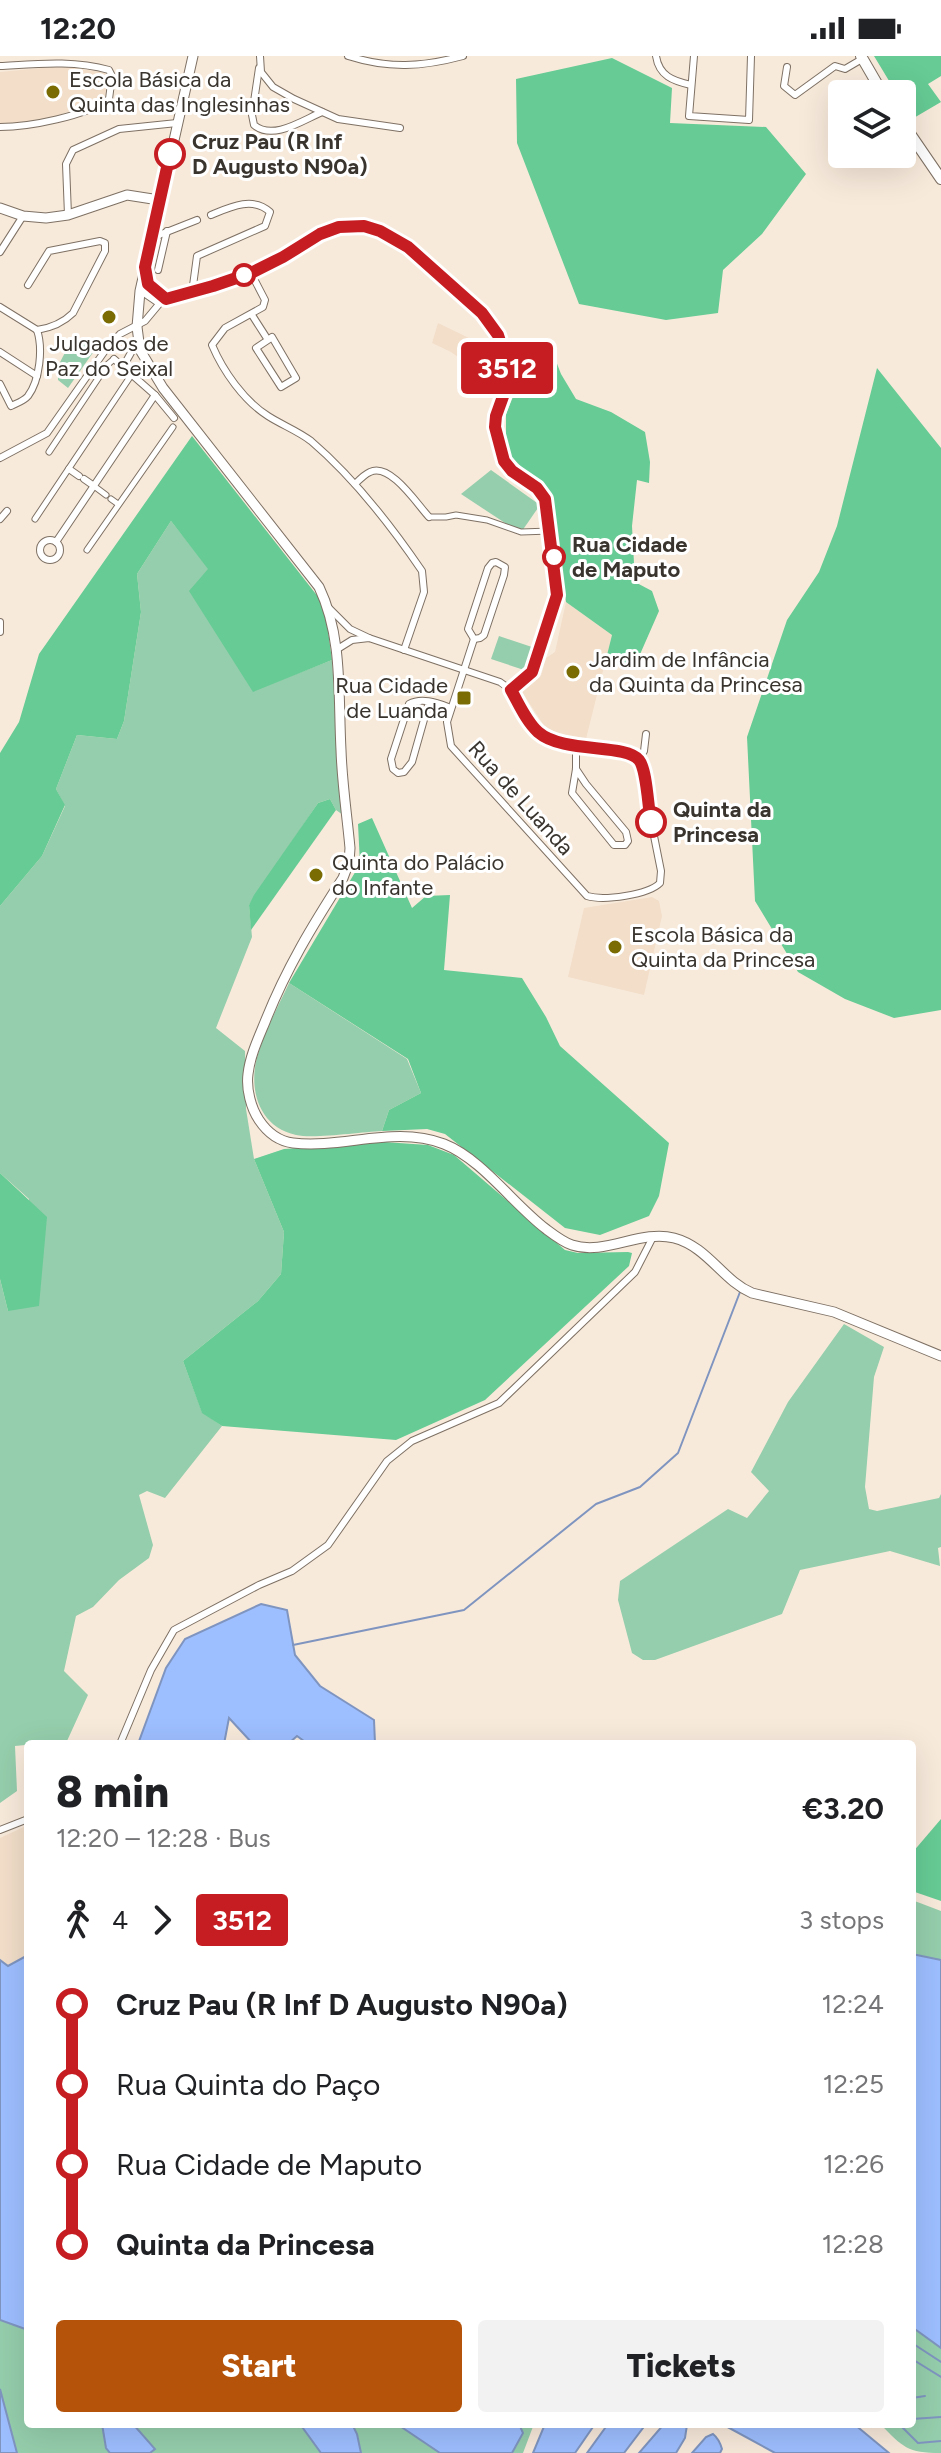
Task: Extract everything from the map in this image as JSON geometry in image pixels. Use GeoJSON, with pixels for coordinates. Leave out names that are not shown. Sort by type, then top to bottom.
{"type":"FeatureCollection","features":[{"type":"Feature","properties":{"kind":"main road"},"geometry":{"type":"LineString","coordinates":[[193,56],[140,291],[138,340],[140,350],[163,388],[319,587],[329,608],[336,650],[341,755],[350,848],[343,878],[286,971],[252,1056],[247,1076],[251,1104],[262,1125],[274,1137],[307,1144],[395,1136],[445,1144],[467,1157],[534,1219],[572,1245],[591,1248],[653,1237],[671,1237],[690,1244],[708,1256],[743,1289],[752,1293],[834,1312],[941,1356]]}},
{"type":"Feature","properties":{"kind":"main road"},"geometry":{"type":"LineString","coordinates":[[861,57],[875,80]]}},
{"type":"Feature","properties":{"kind":"main road"},"geometry":{"type":"LineString","coordinates":[[916,142],[941,179]]}},
{"type":"Feature","properties":{"kind":"main road"},"geometry":{"type":"LineString","coordinates":[[0,208],[23,216],[46,218],[68,215],[127,195],[159,200]]}},
{"type":"Feature","properties":{"kind":"street"},"geometry":{"type":"LineString","coordinates":[[348,56],[375,64],[412,65],[463,56]]}},
{"type":"Feature","properties":{"kind":"street"},"geometry":{"type":"LineString","coordinates":[[656,56],[658,68],[664,75],[691,85]]}},
{"type":"Feature","properties":{"kind":"street"},"geometry":{"type":"LineString","coordinates":[[694,56],[689,116],[749,120],[751,56]]}},
{"type":"Feature","properties":{"kind":"street"},"geometry":{"type":"LineString","coordinates":[[787,67],[784,86],[795,95],[835,66],[845,69],[861,57]]}},
{"type":"Feature","properties":{"kind":"street"},"geometry":{"type":"LineString","coordinates":[[260,58],[252,115],[254,125],[269,133],[322,112]]}},
{"type":"Feature","properties":{"kind":"street"},"geometry":{"type":"LineString","coordinates":[[260,58],[261,72],[273,87],[322,112],[338,119],[400,128]]}},
{"type":"Feature","properties":{"kind":"street"},"geometry":{"type":"LineString","coordinates":[[0,66],[63,63],[94,66],[109,70],[112,76],[109,99],[98,105],[38,124],[0,127]]}},
{"type":"Feature","properties":{"kind":"street"},"geometry":{"type":"LineString","coordinates":[[68,215],[66,164],[73,150],[119,129],[177,123]]}},
{"type":"Feature","properties":{"kind":"street"},"geometry":{"type":"LineString","coordinates":[[192,293],[197,256],[265,226],[270,212],[263,206],[237,204],[211,215]]}},
{"type":"Feature","properties":{"kind":"street"},"geometry":{"type":"LineString","coordinates":[[0,252],[23,216]]}},
{"type":"Feature","properties":{"kind":"street"},"geometry":{"type":"LineString","coordinates":[[153,234],[197,220]]}},
{"type":"Feature","properties":{"kind":"street"},"geometry":{"type":"LineString","coordinates":[[140,291],[151,300],[192,293],[251,273],[320,234],[339,227],[364,226],[408,247],[482,313],[498,335],[507,363],[506,388],[495,427],[500,449],[507,466],[543,494],[548,507],[557,587],[556,602],[532,672],[511,690]]}},
{"type":"Feature","properties":{"kind":"street"},"geometry":{"type":"LineString","coordinates":[[158,270],[167,231]]}},
{"type":"Feature","properties":{"kind":"street"},"geometry":{"type":"LineString","coordinates":[[28,285],[49,251],[100,241],[105,243],[105,251],[73,313],[57,324],[37,330]]}},
{"type":"Feature","properties":{"kind":"street"},"geometry":{"type":"LineString","coordinates":[[145,267],[148,284],[164,300]]}},
{"type":"Feature","properties":{"kind":"street"},"geometry":{"type":"LineString","coordinates":[[251,273],[265,300],[263,307],[225,328],[212,345],[219,361],[249,401],[266,415],[308,439],[355,484],[424,576],[424,592],[404,650]]}},
{"type":"Feature","properties":{"kind":"street"},"geometry":{"type":"LineString","coordinates":[[140,291],[156,292]]}},
{"type":"Feature","properties":{"kind":"street"},"geometry":{"type":"LineString","coordinates":[[0,458],[47,433],[109,345],[120,334],[137,327],[164,300]]}},
{"type":"Feature","properties":{"kind":"street"},"geometry":{"type":"LineString","coordinates":[[0,307],[37,330],[39,339],[37,376],[28,396],[11,406],[0,384]]}},
{"type":"Feature","properties":{"kind":"street"},"geometry":{"type":"LineString","coordinates":[[252,315],[268,340]]}},
{"type":"Feature","properties":{"kind":"street"},"geometry":{"type":"LineString","coordinates":[[272,337],[296,378],[281,387],[256,348],[268,340],[272,337]]}},
{"type":"Feature","properties":{"kind":"street"},"geometry":{"type":"LineString","coordinates":[[123,367],[138,340]]}},
{"type":"Feature","properties":{"kind":"street"},"geometry":{"type":"LineString","coordinates":[[0,352],[37,376]]}},
{"type":"Feature","properties":{"kind":"street"},"geometry":{"type":"LineString","coordinates":[[49,452],[71,416],[114,359],[155,395],[174,418]]}},
{"type":"Feature","properties":{"kind":"street"},"geometry":{"type":"LineString","coordinates":[[35,519],[132,374]]}},
{"type":"Feature","properties":{"kind":"street"},"geometry":{"type":"LineString","coordinates":[[56,542],[155,395]]}},
{"type":"Feature","properties":{"kind":"street"},"geometry":{"type":"LineString","coordinates":[[87,550],[173,427]]}},
{"type":"Feature","properties":{"kind":"street"},"geometry":{"type":"LineString","coordinates":[[69,469],[118,504]]}},
{"type":"Feature","properties":{"kind":"street"},"geometry":{"type":"LineString","coordinates":[[355,484],[372,470],[382,470],[391,474],[429,517],[456,515],[487,520],[521,532],[551,531]]}},
{"type":"Feature","properties":{"kind":"street"},"geometry":{"type":"LineString","coordinates":[[0,519],[7,511]]}},
{"type":"Feature","properties":{"kind":"street"},"geometry":{"type":"LineString","coordinates":[[492,563],[501,563],[505,567],[504,575],[484,635],[474,639],[468,629],[488,568],[492,563]]}},
{"type":"Feature","properties":{"kind":"street"},"geometry":{"type":"LineString","coordinates":[[329,608],[350,629],[369,638],[500,682],[511,690],[540,735],[559,744],[627,754],[638,760],[644,751],[646,734]]}},
{"type":"Feature","properties":{"kind":"street"},"geometry":{"type":"LineString","coordinates":[[0,622],[0,632]]}},
{"type":"Feature","properties":{"kind":"street"},"geometry":{"type":"LineString","coordinates":[[336,650],[352,640],[369,638]]}},
{"type":"Feature","properties":{"kind":"street","name":"Rua de Luanda"},"geometry":{"type":"LineString","coordinates":[[474,639],[447,722],[451,746],[587,896],[604,898],[648,891],[660,883],[661,871],[643,770],[638,760]]}},
{"type":"Feature","properties":{"kind":"street"},"geometry":{"type":"LineString","coordinates":[[429,702],[412,762],[404,772],[398,773],[393,769],[391,759],[409,704],[419,700],[429,702],[451,708]]}},
{"type":"Feature","properties":{"kind":"street"},"geometry":{"type":"LineString","coordinates":[[576,747],[572,793],[614,845],[625,845],[628,841],[626,832],[576,769]]}},
{"type":"Feature","properties":{"kind":"street"},"geometry":{"type":"LineString","coordinates":[[122,1740],[151,1670],[174,1630],[292,1571],[328,1545],[387,1461],[412,1441],[499,1403],[635,1272],[653,1237]]}},
{"type":"Feature","properties":{"kind":"street"},"geometry":{"type":"LineString","coordinates":[[0,1830],[24,1821]]}},
{"type":"Feature","properties":{"kind":"shaded area","name":"Escola Básica da Quinta das Inglesinhas"},"geometry":{"type":"Polygon","coordinates":[[[62,66],[106,73],[105,97],[57,116],[23,124],[0,123],[0,72],[62,66]]]}},
{"type":"Feature","properties":{"kind":"shaded area"},"geometry":{"type":"Polygon","coordinates":[[[438,323],[496,351],[498,367],[481,380],[465,362],[432,343],[438,323]]]}},
{"type":"Feature","properties":{"kind":"shaded area","name":"Jardim de Infância da Quinta da Princesa"},"geometry":{"type":"Polygon","coordinates":[[[566,602],[612,635],[586,739],[555,734],[545,727],[522,692],[541,676],[546,658],[555,652],[566,602]]]}},
{"type":"Feature","properties":{"kind":"shaded area","name":"Escola Básica da Quinta da Princesa"},"geometry":{"type":"Polygon","coordinates":[[[652,897],[659,901],[662,916],[644,995],[568,977],[584,908],[652,897]]]}},
{"type":"Feature","properties":{"kind":"shaded area"},"geometry":{"type":"Polygon","coordinates":[[[24,1827],[24,1957],[8,1966],[0,1960],[0,1838],[24,1827]]]}},
{"type":"Feature","properties":{"kind":"green space"},"geometry":{"type":"Polygon","coordinates":[[[874,56],[941,56],[941,76],[928,84],[941,102],[916,117],[916,80],[889,80],[874,56]]]}},
{"type":"Feature","properties":{"kind":"green space"},"geometry":{"type":"Polygon","coordinates":[[[612,58],[672,88],[670,123],[766,127],[806,174],[762,234],[723,270],[718,313],[666,320],[579,304],[517,143],[516,79],[612,58]]]}},
{"type":"Feature","properties":{"kind":"green space"},"geometry":{"type":"Polygon","coordinates":[[[86,338],[99,344],[68,388],[58,380],[58,366],[69,345],[86,338]]]}},
{"type":"Feature","properties":{"kind":"green space"},"geometry":{"type":"Polygon","coordinates":[[[549,343],[561,374],[576,399],[611,412],[645,432],[650,462],[649,483],[637,480],[632,526],[635,582],[652,591],[659,611],[634,668],[605,663],[612,635],[566,602],[553,500],[506,451],[506,414],[519,382],[516,357],[549,343]]]}},
{"type":"Feature","properties":{"kind":"green space"},"geometry":{"type":"Polygon","coordinates":[[[877,368],[941,448],[941,1010],[894,1018],[845,999],[798,972],[755,901],[747,737],[787,620],[819,572],[837,526],[877,368]]]}},
{"type":"Feature","properties":{"kind":"green space"},"geometry":{"type":"Polygon","coordinates":[[[192,436],[319,598],[327,623],[332,660],[253,692],[189,591],[208,569],[171,521],[137,574],[141,612],[124,721],[117,739],[77,735],[56,789],[65,805],[42,856],[0,906],[0,753],[19,722],[39,654],[192,436]]]}},
{"type":"Feature","properties":{"kind":"green space"},"geometry":{"type":"Polygon","coordinates":[[[491,470],[540,505],[522,531],[514,529],[461,494],[491,470]]]}},
{"type":"Feature","properties":{"kind":"green space"},"geometry":{"type":"Polygon","coordinates":[[[171,521],[209,569],[253,691],[332,660],[343,815],[330,799],[318,803],[249,905],[252,937],[216,1028],[245,1051],[246,1109],[254,1159],[284,1232],[281,1274],[258,1301],[183,1361],[202,1412],[222,1426],[165,1498],[147,1491],[139,1495],[153,1545],[149,1558],[119,1580],[93,1607],[76,1616],[64,1671],[88,1695],[67,1740],[24,1740],[24,1745],[15,1746],[17,1791],[0,1803],[0,1279],[8,1311],[29,1199],[0,1173],[0,906],[42,856],[65,806],[56,789],[77,735],[117,739],[124,721],[141,612],[137,574],[171,521]]]}},
{"type":"Feature","properties":{"kind":"green space"},"geometry":{"type":"Polygon","coordinates":[[[499,636],[535,648],[527,671],[491,659],[499,636]]]}},
{"type":"Feature","properties":{"kind":"green space"},"geometry":{"type":"Polygon","coordinates":[[[330,799],[336,810],[251,930],[249,905],[254,895],[318,803],[330,799]]]}},
{"type":"Feature","properties":{"kind":"green space"},"geometry":{"type":"Polygon","coordinates":[[[372,818],[412,908],[426,896],[450,895],[444,970],[522,978],[560,1046],[669,1143],[659,1196],[649,1216],[600,1235],[565,1228],[445,1134],[427,1129],[382,1131],[389,1110],[421,1093],[408,1059],[289,983],[360,864],[358,824],[372,818]]]}},
{"type":"Feature","properties":{"kind":"green space"},"geometry":{"type":"Polygon","coordinates":[[[289,983],[407,1059],[421,1093],[389,1110],[382,1131],[296,1135],[272,1123],[264,1114],[255,1090],[256,1064],[265,1034],[289,983]]]}},
{"type":"Feature","properties":{"kind":"green space"},"geometry":{"type":"Polygon","coordinates":[[[384,1142],[428,1145],[454,1155],[565,1250],[578,1253],[632,1253],[629,1266],[485,1400],[396,1440],[222,1426],[202,1413],[183,1361],[258,1301],[281,1274],[284,1232],[254,1159],[284,1149],[384,1142]]]}},
{"type":"Feature","properties":{"kind":"green space"},"geometry":{"type":"Polygon","coordinates":[[[0,1173],[47,1217],[39,1306],[8,1311],[0,1279],[0,1173]]]}},
{"type":"Feature","properties":{"kind":"green space"},"geometry":{"type":"Polygon","coordinates":[[[844,1324],[884,1347],[874,1377],[865,1487],[869,1509],[877,1511],[939,1498],[941,1494],[940,1566],[890,1551],[800,1570],[782,1614],[655,1660],[643,1660],[632,1653],[618,1600],[620,1581],[728,1509],[747,1518],[769,1491],[751,1472],[788,1402],[844,1324]]]}},
{"type":"Feature","properties":{"kind":"green space"},"geometry":{"type":"Polygon","coordinates":[[[941,1819],[941,1901],[916,1892],[916,1848],[941,1819]]]}},
{"type":"Feature","properties":{"kind":"green space"},"geometry":{"type":"Polygon","coordinates":[[[916,1902],[941,1911],[941,2195],[916,2180],[916,1902]]]}},
{"type":"Feature","properties":{"kind":"green space"},"geometry":{"type":"Polygon","coordinates":[[[0,2174],[24,2178],[24,2428],[532,2428],[523,2453],[0,2453],[0,2174]]]}},
{"type":"Feature","properties":{"kind":"green space"},"geometry":{"type":"Polygon","coordinates":[[[916,2206],[941,2222],[941,2453],[913,2450],[884,2428],[916,2428],[916,2206]]]}},
{"type":"Feature","properties":{"kind":"water"},"geometry":{"type":"Polygon","coordinates":[[[261,1604],[287,1610],[295,1655],[320,1686],[374,1720],[375,1740],[302,1740],[297,1736],[292,1740],[249,1740],[229,1718],[225,1740],[139,1740],[166,1668],[185,1639],[261,1604]]]}},
{"type":"Feature","properties":{"kind":"water"},"geometry":{"type":"Polygon","coordinates":[[[916,1955],[941,1960],[941,2348],[916,2330],[916,1955]]]}},
{"type":"Feature","properties":{"kind":"water"},"geometry":{"type":"Polygon","coordinates":[[[24,1957],[24,2329],[0,2320],[0,1960],[8,1966],[24,1957]]]}},
{"type":"Feature","properties":{"kind":"water"},"geometry":{"type":"Polygon","coordinates":[[[0,2389],[17,2453],[0,2453],[0,2389]]]}},
{"type":"Feature","properties":{"kind":"water"},"geometry":{"type":"Polygon","coordinates":[[[103,2428],[137,2428],[155,2449],[150,2453],[110,2453],[106,2448],[103,2428]]]}},
{"type":"Feature","properties":{"kind":"water"},"geometry":{"type":"Polygon","coordinates":[[[303,2428],[354,2428],[361,2453],[321,2453],[303,2428]]]}},
{"type":"Feature","properties":{"kind":"water"},"geometry":{"type":"Polygon","coordinates":[[[403,2428],[521,2428],[523,2433],[512,2453],[440,2453],[403,2428]]]}},
{"type":"Feature","properties":{"kind":"water"},"geometry":{"type":"Polygon","coordinates":[[[543,2428],[592,2428],[575,2453],[533,2453],[543,2428]]]}},
{"type":"Feature","properties":{"kind":"water"},"geometry":{"type":"Polygon","coordinates":[[[605,2428],[643,2428],[624,2453],[587,2453],[605,2428]]]}},
{"type":"Feature","properties":{"kind":"water"},"geometry":{"type":"Polygon","coordinates":[[[661,2428],[687,2428],[685,2438],[676,2453],[639,2453],[661,2428]]]}},
{"type":"Feature","properties":{"kind":"water"},"geometry":{"type":"Polygon","coordinates":[[[729,2428],[859,2428],[889,2453],[775,2453],[729,2428]]]}},
{"type":"Feature","properties":{"kind":"water"},"geometry":{"type":"Polygon","coordinates":[[[713,2434],[722,2449],[720,2453],[692,2453],[706,2437],[713,2434]]]}},
{"type":"Feature","properties":{"kind":"waterway"},"geometry":{"type":"LineString","coordinates":[[293,1645],[464,1610],[596,1504],[640,1487],[678,1453],[740,1292]]}},
{"type":"Feature","properties":{"kind":"waterway"},"geometry":{"type":"LineString","coordinates":[[916,2346],[941,2362]]}},
{"type":"Feature","properties":{"kind":"waterway"},"geometry":{"type":"LineString","coordinates":[[916,2361],[941,2377]]}},
{"type":"Feature","properties":{"kind":"waterway"},"geometry":{"type":"LineString","coordinates":[[916,2397],[925,2396]]}},
{"type":"Feature","properties":{"kind":"waterway"},"geometry":{"type":"LineString","coordinates":[[916,2419],[941,2417]]}},
{"type":"Feature","properties":{"kind":"waterway"},"geometry":{"type":"LineString","coordinates":[[903,2428],[918,2443],[941,2441]]}},
{"type":"Feature","properties":{"kind":"bus line","name":"3512"},"geometry":{"type":"LineString","coordinates":[[170,154],[145,267],[148,284],[166,299],[251,273],[320,234],[355,225],[380,231],[408,247],[482,313],[498,335],[507,363],[506,388],[495,427],[500,449],[507,466],[543,494],[548,507],[557,587],[556,602],[532,672],[511,690],[533,727],[549,740],[627,754],[638,760],[643,770],[651,822]]}},
{"type":"Feature","properties":{"kind":"place","name":"Escola Básica da Quinta das Inglesinhas"},"geometry":{"type":"Point","coordinates":[53,92]}},
{"type":"Feature","properties":{"kind":"place","name":"Cruz Pau (R Inf D Augusto N90a)"},"geometry":{"type":"Point","coordinates":[170,154]}},
{"type":"Feature","properties":{"kind":"place","name":"Julgados de Paz do Seixal"},"geometry":{"type":"Point","coordinates":[109,317]}},
{"type":"Feature","properties":{"kind":"place","name":"Rua Cidade de Maputo"},"geometry":{"type":"Point","coordinates":[554,557]}},
{"type":"Feature","properties":{"kind":"place","name":"Jardim de Infância da Quinta da Princesa"},"geometry":{"type":"Point","coordinates":[573,672]}},
{"type":"Feature","properties":{"kind":"place","name":"Rua Cidade de Luanda"},"geometry":{"type":"Point","coordinates":[464,698]}},
{"type":"Feature","properties":{"kind":"place","name":"Quinta da Princesa"},"geometry":{"type":"Point","coordinates":[651,822]}},
{"type":"Feature","properties":{"kind":"place","name":"Quinta do Palácio do Infante"},"geometry":{"type":"Point","coordinates":[316,875]}},
{"type":"Feature","properties":{"kind":"place","name":"Escola Básica da Quinta da Princesa"},"geometry":{"type":"Point","coordinates":[615,947]}}]}
